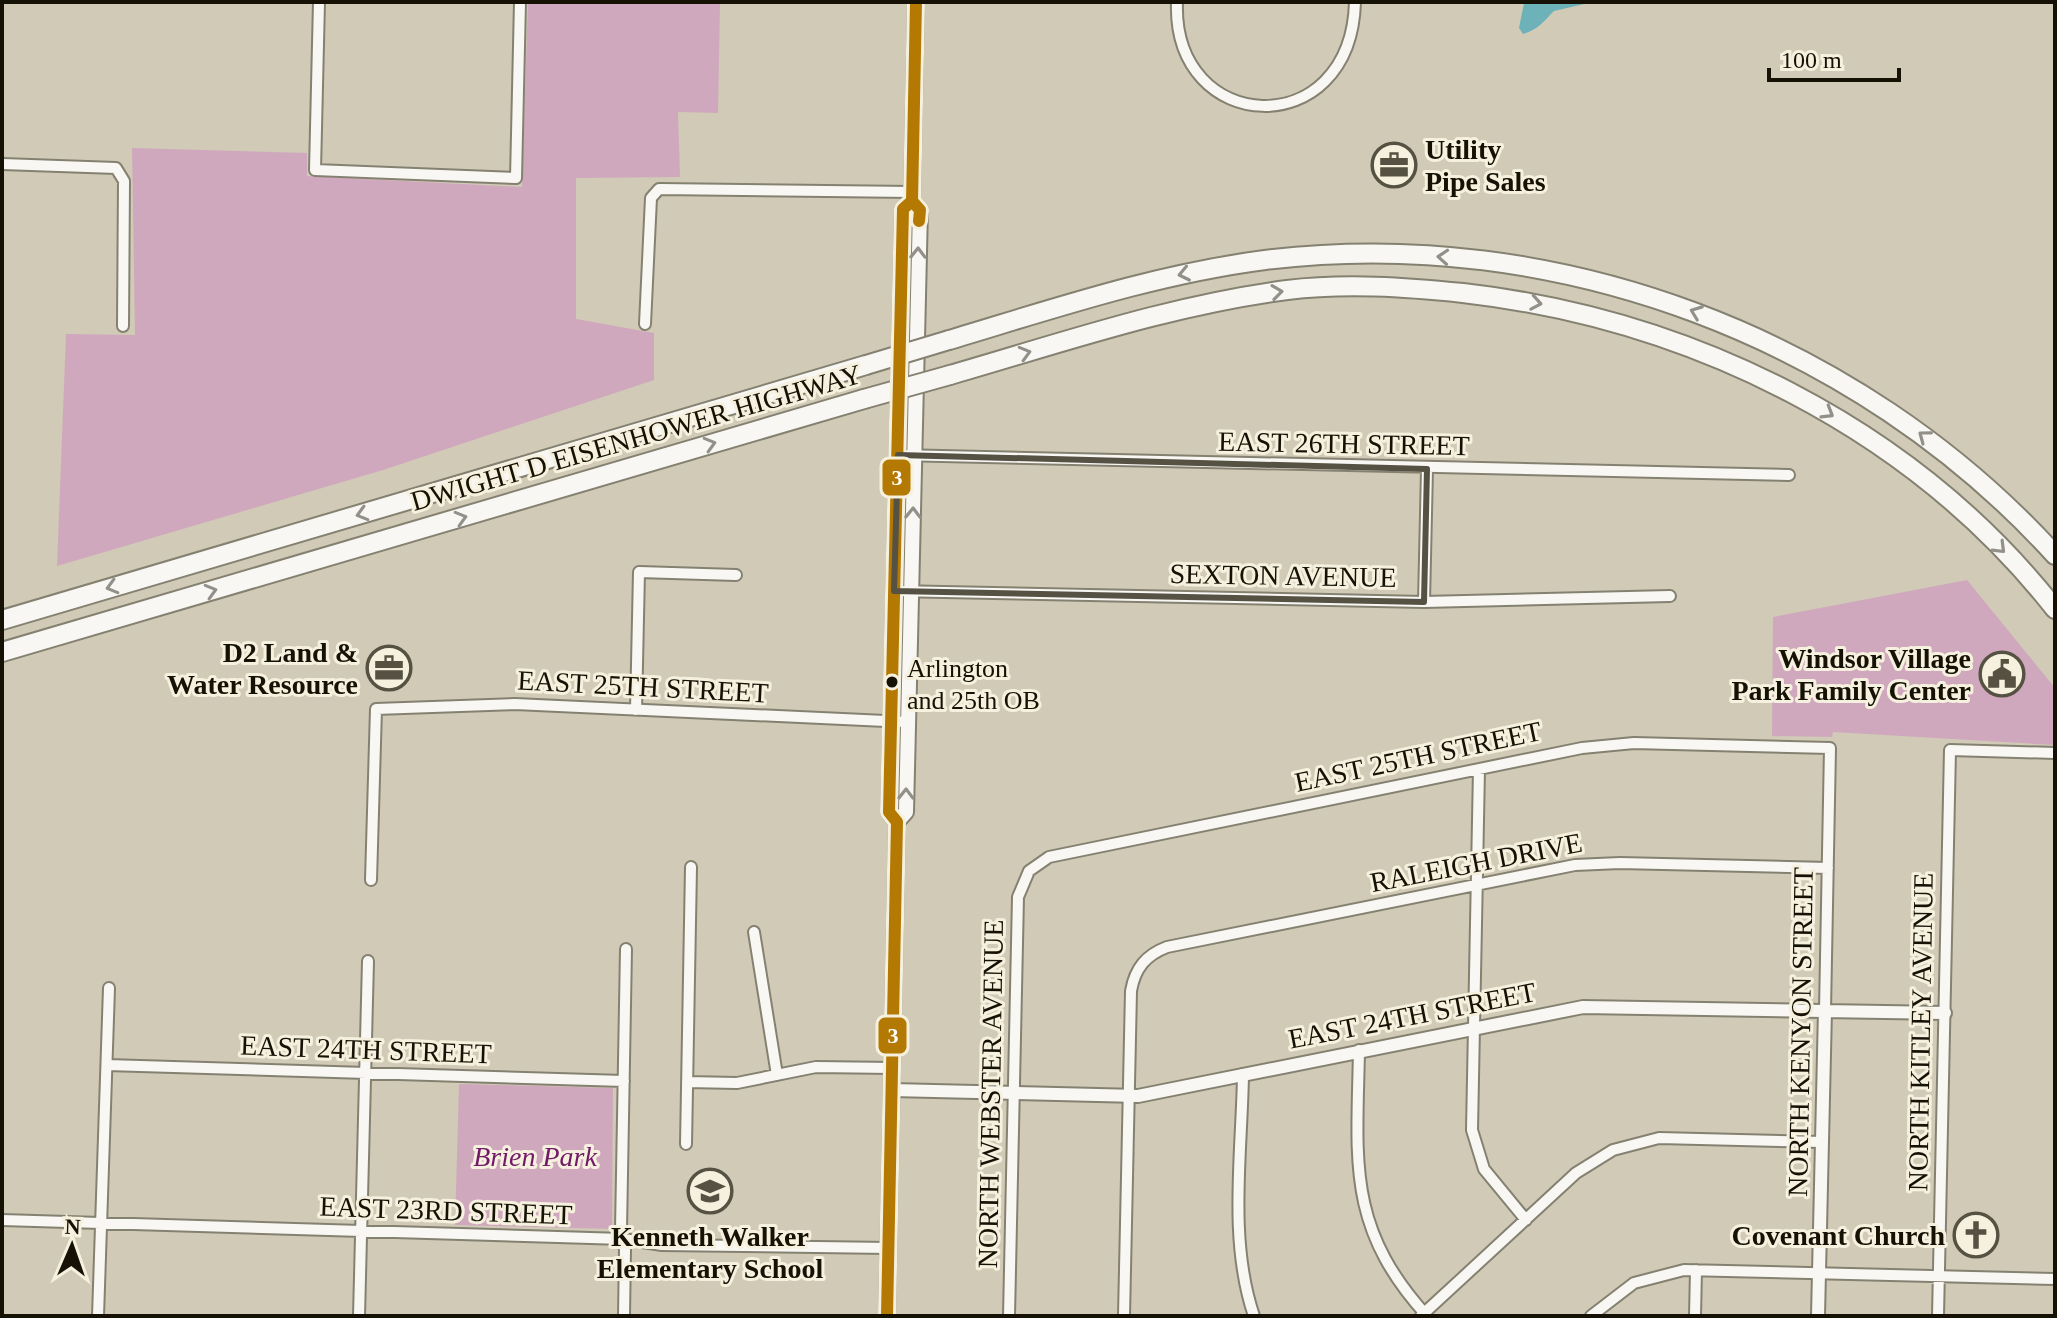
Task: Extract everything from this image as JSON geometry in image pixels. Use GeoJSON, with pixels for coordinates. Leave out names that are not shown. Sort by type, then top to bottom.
{"type":"FeatureCollection","features":[{"type":"Feature","properties":{"kind":"highway","name":"DWIGHT D EISENHOWER HIGHWAY"},"geometry":{"type":"LineString","coordinates":[[2,620],[1147,282],[1236,264],[1363,254],[1494,262],[1615,286],[1746,333],[1869,399],[1923,435],[1984,485],[2055,555]]}},
{"type":"Feature","properties":{"kind":"highway","name":"DWIGHT D EISENHOWER HIGHWAY"},"geometry":{"type":"LineString","coordinates":[[2,652],[1148,317],[1289,290],[1417,288],[1519,300],[1598,316],[1714,355],[1759,376],[1866,438],[1963,513],[2055,609]]}},
{"type":"Feature","properties":{"kind":"main road"},"geometry":{"type":"LineString","coordinates":[[897,822],[906,812],[920,210],[912,197],[916,2]]}},
{"type":"Feature","properties":{"kind":"main road"},"geometry":{"type":"LineString","coordinates":[[887,1316],[897,822],[889,812],[891,722],[903,209],[912,197]]}},
{"type":"Feature","properties":{"kind":"street"},"geometry":{"type":"LineString","coordinates":[[319,2],[315,170],[516,178],[520,2]]}},
{"type":"Feature","properties":{"kind":"street"},"geometry":{"type":"LineString","coordinates":[[1177,2],[1181,45],[1199,76],[1225,96],[1269,105],[1299,99],[1331,77],[1351,42],[1355,2]]}},
{"type":"Feature","properties":{"kind":"street"},"geometry":{"type":"LineString","coordinates":[[2,164],[116,168],[121,171],[124,181],[123,326]]}},
{"type":"Feature","properties":{"kind":"street"},"geometry":{"type":"LineString","coordinates":[[645,324],[651,198],[659,189],[912,197]]}},
{"type":"Feature","properties":{"kind":"street","name":"EAST 26TH STREET"},"geometry":{"type":"LineString","coordinates":[[898,455],[1789,475]]}},
{"type":"Feature","properties":{"kind":"street"},"geometry":{"type":"LineString","coordinates":[[1424,602],[1427,469]]}},
{"type":"Feature","properties":{"kind":"street"},"geometry":{"type":"LineString","coordinates":[[636,710],[639,572],[736,575]]}},
{"type":"Feature","properties":{"kind":"street","name":"SEXTON AVENUE"},"geometry":{"type":"LineString","coordinates":[[894,591],[1424,602],[1670,596]]}},
{"type":"Feature","properties":{"kind":"street","name":"EAST 25TH STREET"},"geometry":{"type":"LineString","coordinates":[[371,880],[376,709],[515,704],[907,722]]}},
{"type":"Feature","properties":{"kind":"street","name":"EAST 25TH STREET"},"geometry":{"type":"LineString","coordinates":[[1027,874],[1053,856],[1582,748],[1626,743],[1830,748]]}},
{"type":"Feature","properties":{"kind":"street","name":"NORTH KENYON STREET"},"geometry":{"type":"LineString","coordinates":[[1818,1316],[1830,748]]}},
{"type":"Feature","properties":{"kind":"street","name":"NORTH KITLEY AVENUE"},"geometry":{"type":"LineString","coordinates":[[1938,1316],[1950,750],[2055,753]]}},
{"type":"Feature","properties":{"kind":"street"},"geometry":{"type":"LineString","coordinates":[[1479,769],[1475,1146],[1489,1176],[1526,1220]]}},
{"type":"Feature","properties":{"kind":"street","name":"RALEIGH DRIVE"},"geometry":{"type":"LineString","coordinates":[[1128,1095],[1131,987],[1142,963],[1167,947],[1559,868],[1608,863],[1828,868]]}},
{"type":"Feature","properties":{"kind":"street"},"geometry":{"type":"LineString","coordinates":[[686,1144],[691,867]]}},
{"type":"Feature","properties":{"kind":"street","name":"NORTH WEBSTER AVENUE"},"geometry":{"type":"LineString","coordinates":[[1009,1316],[1017,903],[1027,874]]}},
{"type":"Feature","properties":{"kind":"street"},"geometry":{"type":"LineString","coordinates":[[754,932],[777,1075]]}},
{"type":"Feature","properties":{"kind":"street"},"geometry":{"type":"LineString","coordinates":[[624,1316],[626,949]]}},
{"type":"Feature","properties":{"kind":"street"},"geometry":{"type":"LineString","coordinates":[[359,1316],[368,961]]}},
{"type":"Feature","properties":{"kind":"street"},"geometry":{"type":"LineString","coordinates":[[98,1316],[109,988]]}},
{"type":"Feature","properties":{"kind":"street","name":"EAST 24TH STREET"},"geometry":{"type":"LineString","coordinates":[[892,1090],[1128,1095],[1474,1026],[1595,1006],[1945,1013]]}},
{"type":"Feature","properties":{"kind":"street"},"geometry":{"type":"LineString","coordinates":[[1359,1050],[1357,1162],[1361,1195],[1383,1259],[1424,1315],[1588,1163],[1631,1143],[1667,1138],[1822,1142]]}},
{"type":"Feature","properties":{"kind":"street","name":"EAST 24TH STREET"},"geometry":{"type":"LineString","coordinates":[[107,1065],[624,1081]]}},
{"type":"Feature","properties":{"kind":"street"},"geometry":{"type":"LineString","coordinates":[[687,1082],[737,1083],[827,1066],[893,1068]]}},
{"type":"Feature","properties":{"kind":"street"},"geometry":{"type":"LineString","coordinates":[[1243,1074],[1240,1240],[1243,1276],[1254,1316]]}},
{"type":"Feature","properties":{"kind":"street"},"geometry":{"type":"LineString","coordinates":[[1124,1316],[1128,1095]]}},
{"type":"Feature","properties":{"kind":"street","name":"EAST 23RD STREET"},"geometry":{"type":"LineString","coordinates":[[2,1220],[623,1239],[662,1245],[889,1248]]}},
{"type":"Feature","properties":{"kind":"street"},"geometry":{"type":"LineString","coordinates":[[1591,1316],[1616,1293],[1637,1281],[1668,1272],[1696,1270],[2055,1279]]}},
{"type":"Feature","properties":{"kind":"street"},"geometry":{"type":"LineString","coordinates":[[1695,1316],[1696,1270]]}},
{"type":"Feature","properties":{"kind":"highlighted area"},"geometry":{"type":"Polygon","coordinates":[[[898,455],[1427,469],[1424,602],[894,591],[898,455]]]}},
{"type":"Feature","properties":{"kind":"green space"},"geometry":{"type":"Polygon","coordinates":[[[528,2],[720,2],[718,113],[678,112],[680,177],[576,178],[576,319],[654,333],[654,380],[383,470],[57,566],[66,334],[135,335],[132,148],[307,153],[307,176],[522,187],[528,2]]]}},
{"type":"Feature","properties":{"kind":"green space"},"geometry":{"type":"Polygon","coordinates":[[[1967,580],[2055,688],[2055,745],[1833,732],[1832,737],[1772,736],[1773,617],[1967,580]]]}},
{"type":"Feature","properties":{"kind":"green space","name":"Brien Park"},"geometry":{"type":"Polygon","coordinates":[[[459,1084],[613,1088],[612,1229],[455,1225],[459,1084]]]}},
{"type":"Feature","properties":{"kind":"water"},"geometry":{"type":"Polygon","coordinates":[[[1593,2],[1554,11],[1537,27],[1523,34],[1519,28],[1524,3],[1593,2]]]}},
{"type":"Feature","properties":{"kind":"transit line","name":"3"},"geometry":{"type":"LineString","coordinates":[[916,2],[912,201],[920,210],[919,221]]}},
{"type":"Feature","properties":{"kind":"transit line","name":"3"},"geometry":{"type":"LineString","coordinates":[[887,1316],[897,822],[889,812],[903,209],[912,201]]}},
{"type":"Feature","properties":{"kind":"place","name":"Utility Pipe Sales"},"geometry":{"type":"Point","coordinates":[1394,165]}},
{"type":"Feature","properties":{"kind":"place","name":"D2 Land & Water Resource"},"geometry":{"type":"Point","coordinates":[389,668]}},
{"type":"Feature","properties":{"kind":"place","name":"Windsor Village Park Family Center"},"geometry":{"type":"Point","coordinates":[2002,674]}},
{"type":"Feature","properties":{"kind":"place","name":"Arlington and 25th OB"},"geometry":{"type":"Point","coordinates":[892,682]}},
{"type":"Feature","properties":{"kind":"place","name":"Kenneth Walker Elementary School"},"geometry":{"type":"Point","coordinates":[710,1191]}},
{"type":"Feature","properties":{"kind":"place","name":"Covenant Church"},"geometry":{"type":"Point","coordinates":[1976,1235]}}]}
